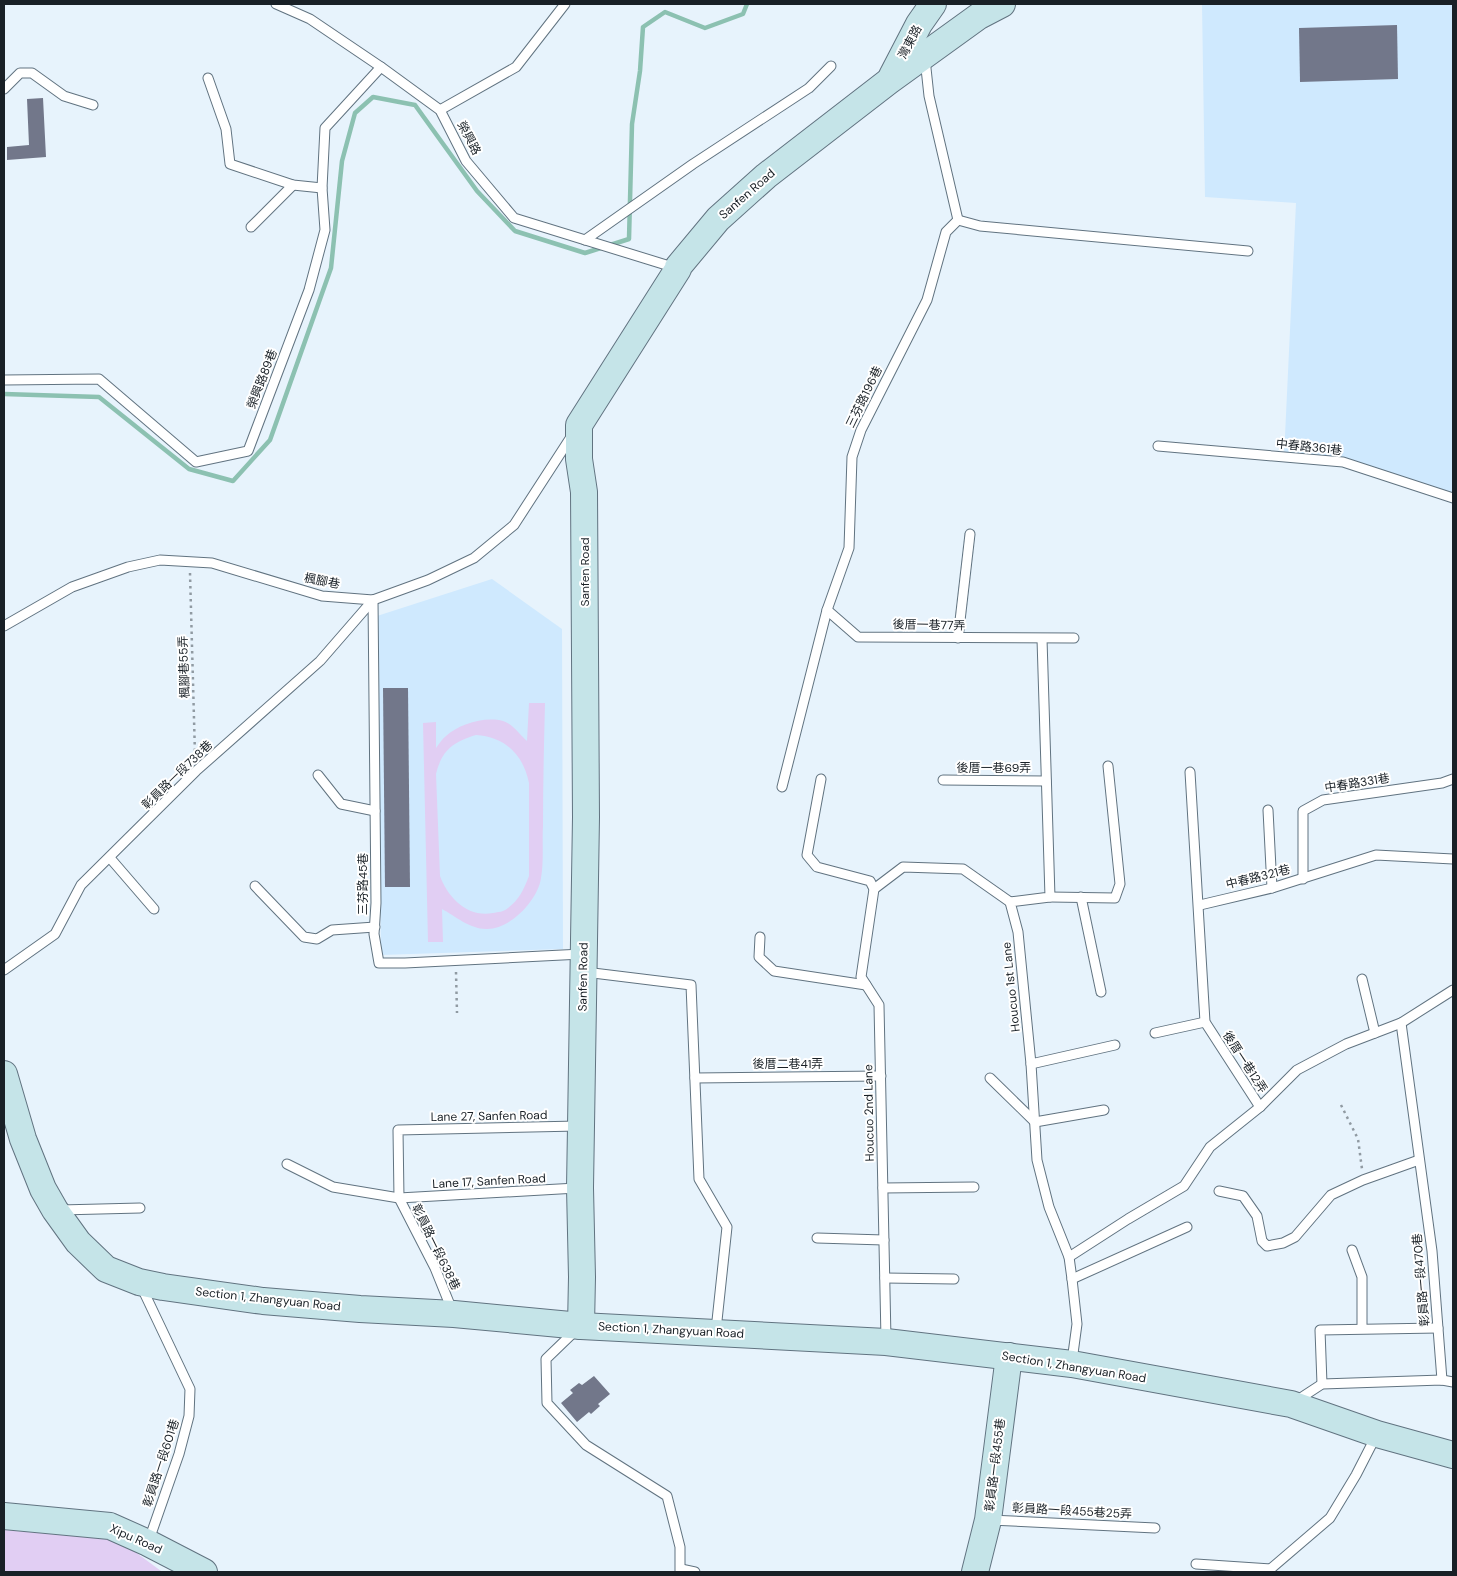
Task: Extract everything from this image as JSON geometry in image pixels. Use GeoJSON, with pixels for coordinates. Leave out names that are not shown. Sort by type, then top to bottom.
{"type":"FeatureCollection","features":[{"type":"Feature","properties":{"kind":"street","name":"灣東路"},"geometry":{"type":"LineString","coordinates":[[889,81],[919,24],[933,4]]}},
{"type":"Feature","properties":{"kind":"street","name":"Sanfen Road"},"geometry":{"type":"LineString","coordinates":[[581,1326],[580,1188],[586,817],[584,492],[579,459],[579,425],[678,267],[718,219],[766,176],[889,81],[979,16],[1002,4]]}},
{"type":"Feature","properties":{"kind":"street","name":"Section 1, Zhangyuan Road"},"geometry":{"type":"LineString","coordinates":[[4,1074],[23,1139],[43,1189],[55,1210],[78,1242],[106,1270],[139,1282],[263,1301],[454,1314],[581,1326],[886,1342],[1072,1364],[1291,1404],[1377,1434],[1453,1455]]}},
{"type":"Feature","properties":{"kind":"street","name":"彰員路一段455巷"},"geometry":{"type":"LineString","coordinates":[[975,1572],[988,1520],[1009,1356]]}},
{"type":"Feature","properties":{"kind":"street","name":"Xipu Road"},"geometry":{"type":"LineString","coordinates":[[4,1516],[110,1526],[148,1543],[193,1570]]}},
{"type":"Feature","properties":{"kind":"lane","name":"榮興路"},"geometry":{"type":"LineString","coordinates":[[276,4],[310,19],[381,66],[440,110],[466,161],[514,218],[678,269]]}},
{"type":"Feature","properties":{"kind":"lane"},"geometry":{"type":"LineString","coordinates":[[440,110],[516,66],[565,4]]}},
{"type":"Feature","properties":{"kind":"lane"},"geometry":{"type":"LineString","coordinates":[[924,56],[929,96],[958,220],[980,226],[1248,251]]}},
{"type":"Feature","properties":{"kind":"lane","name":"榮興路89巷"},"geometry":{"type":"LineString","coordinates":[[4,380],[100,379],[196,462],[248,451],[309,290],[325,230],[322,188],[325,128],[381,66]]}},
{"type":"Feature","properties":{"kind":"lane"},"geometry":{"type":"LineString","coordinates":[[585,240],[693,164],[809,88],[831,66]]}},
{"type":"Feature","properties":{"kind":"lane"},"geometry":{"type":"LineString","coordinates":[[4,89],[20,74],[32,74],[64,96],[93,105]]}},
{"type":"Feature","properties":{"kind":"lane"},"geometry":{"type":"LineString","coordinates":[[208,78],[226,129],[230,164],[293,185],[322,188]]}},
{"type":"Feature","properties":{"kind":"lane"},"geometry":{"type":"LineString","coordinates":[[251,227],[293,185]]}},
{"type":"Feature","properties":{"kind":"lane","name":"三芬路196巷"},"geometry":{"type":"LineString","coordinates":[[782,787],[827,610],[849,548],[852,457],[861,430],[927,300],[946,232],[958,220]]}},
{"type":"Feature","properties":{"kind":"lane","name":"楓腳巷"},"geometry":{"type":"LineString","coordinates":[[4,626],[72,587],[128,567],[160,560],[212,563],[322,596],[373,600],[428,580],[474,558],[514,525],[579,425]]}},
{"type":"Feature","properties":{"kind":"lane","name":"中春路361巷"},"geometry":{"type":"LineString","coordinates":[[1158,446],[1343,462],[1453,498]]}},
{"type":"Feature","properties":{"kind":"lane"},"geometry":{"type":"LineString","coordinates":[[958,638],[970,534]]}},
{"type":"Feature","properties":{"kind":"lane","name":"彰員路一段738巷"},"geometry":{"type":"LineString","coordinates":[[4,970],[55,934],[81,885],[196,771],[320,661],[373,600]]}},
{"type":"Feature","properties":{"kind":"lane","name":"三芬路45巷"},"geometry":{"type":"LineString","coordinates":[[373,600],[376,903],[374,934],[379,963],[455,960],[584,963],[691,985],[695,1078]]}},
{"type":"Feature","properties":{"kind":"lane","name":"後厝一巷77弄"},"geometry":{"type":"LineString","coordinates":[[827,610],[858,637],[1074,638]]}},
{"type":"Feature","properties":{"kind":"lane"},"geometry":{"type":"LineString","coordinates":[[1042,639],[1050,897]]}},
{"type":"Feature","properties":{"kind":"lane"},"geometry":{"type":"LineString","coordinates":[[821,779],[807,855],[817,867],[870,881],[874,889],[903,866],[963,869],[1010,902],[1050,897],[1115,898],[1120,884],[1108,766]]}},
{"type":"Feature","properties":{"kind":"lane"},"geometry":{"type":"LineString","coordinates":[[1155,1033],[1205,1022],[1200,905],[1190,772]]}},
{"type":"Feature","properties":{"kind":"lane"},"geometry":{"type":"LineString","coordinates":[[318,775],[341,804],[374,811]]}},
{"type":"Feature","properties":{"kind":"lane","name":"中春路331巷"},"geometry":{"type":"LineString","coordinates":[[1302,879],[1303,811],[1323,800],[1442,783],[1453,779]]}},
{"type":"Feature","properties":{"kind":"lane","name":"後厝一巷69弄"},"geometry":{"type":"LineString","coordinates":[[942,780],[1046,781]]}},
{"type":"Feature","properties":{"kind":"lane"},"geometry":{"type":"LineString","coordinates":[[1268,810],[1272,888]]}},
{"type":"Feature","properties":{"kind":"lane","name":"中春路321巷"},"geometry":{"type":"LineString","coordinates":[[1200,905],[1272,888],[1376,855],[1453,859]]}},
{"type":"Feature","properties":{"kind":"lane"},"geometry":{"type":"LineString","coordinates":[[110,858],[154,909]]}},
{"type":"Feature","properties":{"kind":"lane"},"geometry":{"type":"LineString","coordinates":[[255,886],[304,937],[317,939],[332,930],[375,927]]}},
{"type":"Feature","properties":{"kind":"lane","name":"Houcuo 2nd Lane"},"geometry":{"type":"LineString","coordinates":[[874,889],[861,977],[879,1005],[886,1342]]}},
{"type":"Feature","properties":{"kind":"lane"},"geometry":{"type":"LineString","coordinates":[[1081,898],[1101,992]]}},
{"type":"Feature","properties":{"kind":"lane","name":"Houcuo 1st Lane"},"geometry":{"type":"LineString","coordinates":[[1010,902],[1018,932],[1031,1064],[1037,1160],[1049,1207],[1069,1258],[1072,1279],[1077,1324],[1072,1364]]}},
{"type":"Feature","properties":{"kind":"lane"},"geometry":{"type":"LineString","coordinates":[[760,937],[759,957],[774,971],[866,985]]}},
{"type":"Feature","properties":{"kind":"lane"},"geometry":{"type":"LineString","coordinates":[[1362,979],[1375,1033]]}},
{"type":"Feature","properties":{"kind":"lane"},"geometry":{"type":"LineString","coordinates":[[1260,1108],[1297,1070],[1346,1044],[1401,1023],[1453,990]]}},
{"type":"Feature","properties":{"kind":"lane","name":"後厝一巷12弄"},"geometry":{"type":"LineString","coordinates":[[1069,1258],[1128,1219],[1184,1186],[1210,1147],[1260,1108],[1205,1022]]}},
{"type":"Feature","properties":{"kind":"lane","name":"彰員路一段470巷"},"geometry":{"type":"LineString","coordinates":[[1401,1023],[1432,1251],[1442,1380]]}},
{"type":"Feature","properties":{"kind":"lane"},"geometry":{"type":"LineString","coordinates":[[1031,1064],[1116,1045]]}},
{"type":"Feature","properties":{"kind":"lane","name":"後厝二巷41弄"},"geometry":{"type":"LineString","coordinates":[[695,1078],[880,1076]]}},
{"type":"Feature","properties":{"kind":"lane"},"geometry":{"type":"LineString","coordinates":[[695,1078],[699,1179],[727,1226],[716,1333]]}},
{"type":"Feature","properties":{"kind":"lane"},"geometry":{"type":"LineString","coordinates":[[990,1078],[1035,1122],[1104,1110]]}},
{"type":"Feature","properties":{"kind":"lane","name":"Lane 27, Sanfen Road"},"geometry":{"type":"LineString","coordinates":[[398,1130],[581,1126]]}},
{"type":"Feature","properties":{"kind":"lane","name":"彰員路一段638巷"},"geometry":{"type":"LineString","coordinates":[[398,1130],[399,1198],[435,1268],[454,1314]]}},
{"type":"Feature","properties":{"kind":"lane"},"geometry":{"type":"LineString","coordinates":[[1220,1191],[1243,1196],[1257,1216],[1262,1241],[1267,1246],[1283,1243],[1296,1237],[1331,1195],[1363,1180],[1419,1160]]}},
{"type":"Feature","properties":{"kind":"lane","name":"Lane 17, Sanfen Road"},"geometry":{"type":"LineString","coordinates":[[287,1164],[333,1187],[399,1198],[580,1188]]}},
{"type":"Feature","properties":{"kind":"lane"},"geometry":{"type":"LineString","coordinates":[[883,1188],[974,1187]]}},
{"type":"Feature","properties":{"kind":"lane"},"geometry":{"type":"LineString","coordinates":[[55,1210],[140,1208]]}},
{"type":"Feature","properties":{"kind":"lane"},"geometry":{"type":"LineString","coordinates":[[1072,1279],[1187,1227]]}},
{"type":"Feature","properties":{"kind":"lane"},"geometry":{"type":"LineString","coordinates":[[817,1238],[884,1240]]}},
{"type":"Feature","properties":{"kind":"lane"},"geometry":{"type":"LineString","coordinates":[[1352,1250],[1362,1277],[1362,1328]]}},
{"type":"Feature","properties":{"kind":"lane"},"geometry":{"type":"LineString","coordinates":[[886,1278],[954,1279]]}},
{"type":"Feature","properties":{"kind":"lane","name":"彰員路一段601巷"},"geometry":{"type":"LineString","coordinates":[[139,1282],[190,1389],[189,1416],[179,1454],[148,1543]]}},
{"type":"Feature","properties":{"kind":"lane"},"geometry":{"type":"LineString","coordinates":[[581,1326],[546,1359],[547,1403],[586,1446],[667,1496],[680,1547],[681,1571],[695,1572]]}},
{"type":"Feature","properties":{"kind":"lane"},"geometry":{"type":"LineString","coordinates":[[1322,1384],[1320,1330],[1438,1328]]}},
{"type":"Feature","properties":{"kind":"lane"},"geometry":{"type":"LineString","coordinates":[[1291,1404],[1322,1384],[1442,1380],[1453,1382]]}},
{"type":"Feature","properties":{"kind":"lane"},"geometry":{"type":"LineString","coordinates":[[1196,1564],[1269,1571],[1330,1518],[1356,1475],[1377,1434]]}},
{"type":"Feature","properties":{"kind":"lane","name":"彰員路一段455巷25弄"},"geometry":{"type":"LineString","coordinates":[[988,1520],[1155,1528]]}},
{"type":"Feature","properties":{"kind":"path","name":"楓腳巷55弄"},"geometry":{"type":"LineString","coordinates":[[190,562],[196,771]]}},
{"type":"Feature","properties":{"kind":"path"},"geometry":{"type":"LineString","coordinates":[[455,960],[457,1013]]}},
{"type":"Feature","properties":{"kind":"path"},"geometry":{"type":"LineString","coordinates":[[1341,1105],[1358,1139],[1363,1180]]}},
{"type":"Feature","properties":{"kind":"shaded area"},"geometry":{"type":"Polygon","coordinates":[[[1202,4],[1453,4],[1453,498],[1343,462],[1284,457],[1296,203],[1205,197],[1202,4]]]}},
{"type":"Feature","properties":{"kind":"shaded area"},"geometry":{"type":"Polygon","coordinates":[[[492,579],[562,629],[563,949],[381,955],[377,616],[492,579]]]}},
{"type":"Feature","properties":{"kind":"shaded area"},"geometry":{"type":"Polygon","coordinates":[[[529,703],[545,703],[542,865],[539,887],[529,904],[521,912],[504,925],[495,928],[474,927],[442,909],[443,942],[428,942],[423,723],[436,722],[436,748],[451,732],[480,720],[507,722],[527,741],[529,703]],[[476,735],[455,744],[445,753],[436,774],[440,876],[448,892],[460,905],[484,914],[503,911],[512,905],[521,894],[529,876],[529,783],[526,773],[511,749],[504,743],[486,736],[476,735]]]}},
{"type":"Feature","properties":{"kind":"shaded area"},"geometry":{"type":"Polygon","coordinates":[[[4,1530],[119,1540],[161,1571],[4,1572],[4,1530]]]}},
{"type":"Feature","properties":{"kind":"building"},"geometry":{"type":"Polygon","coordinates":[[[1397,25],[1398,79],[1300,82],[1299,28],[1397,25]]]}},
{"type":"Feature","properties":{"kind":"building"},"geometry":{"type":"Polygon","coordinates":[[[43,98],[46,157],[7,160],[7,147],[29,145],[27,99],[43,98]]]}},
{"type":"Feature","properties":{"kind":"building"},"geometry":{"type":"Polygon","coordinates":[[[383,688],[408,688],[410,887],[385,887],[383,688]]]}},
{"type":"Feature","properties":{"kind":"building"},"geometry":{"type":"Polygon","coordinates":[[[594,1376],[610,1394],[598,1404],[600,1406],[591,1414],[589,1412],[577,1422],[561,1403],[573,1393],[570,1390],[579,1383],[582,1385],[594,1376]]]}},
{"type":"Feature","properties":{"kind":"waterway"},"geometry":{"type":"LineString","coordinates":[[4,394],[99,397],[189,469],[233,481],[270,440],[331,268],[342,161],[355,113],[373,97],[415,105],[477,191],[515,231],[585,253],[629,239],[632,124],[640,71],[643,27],[665,12],[705,28],[743,14],[747,4]]}}]}
